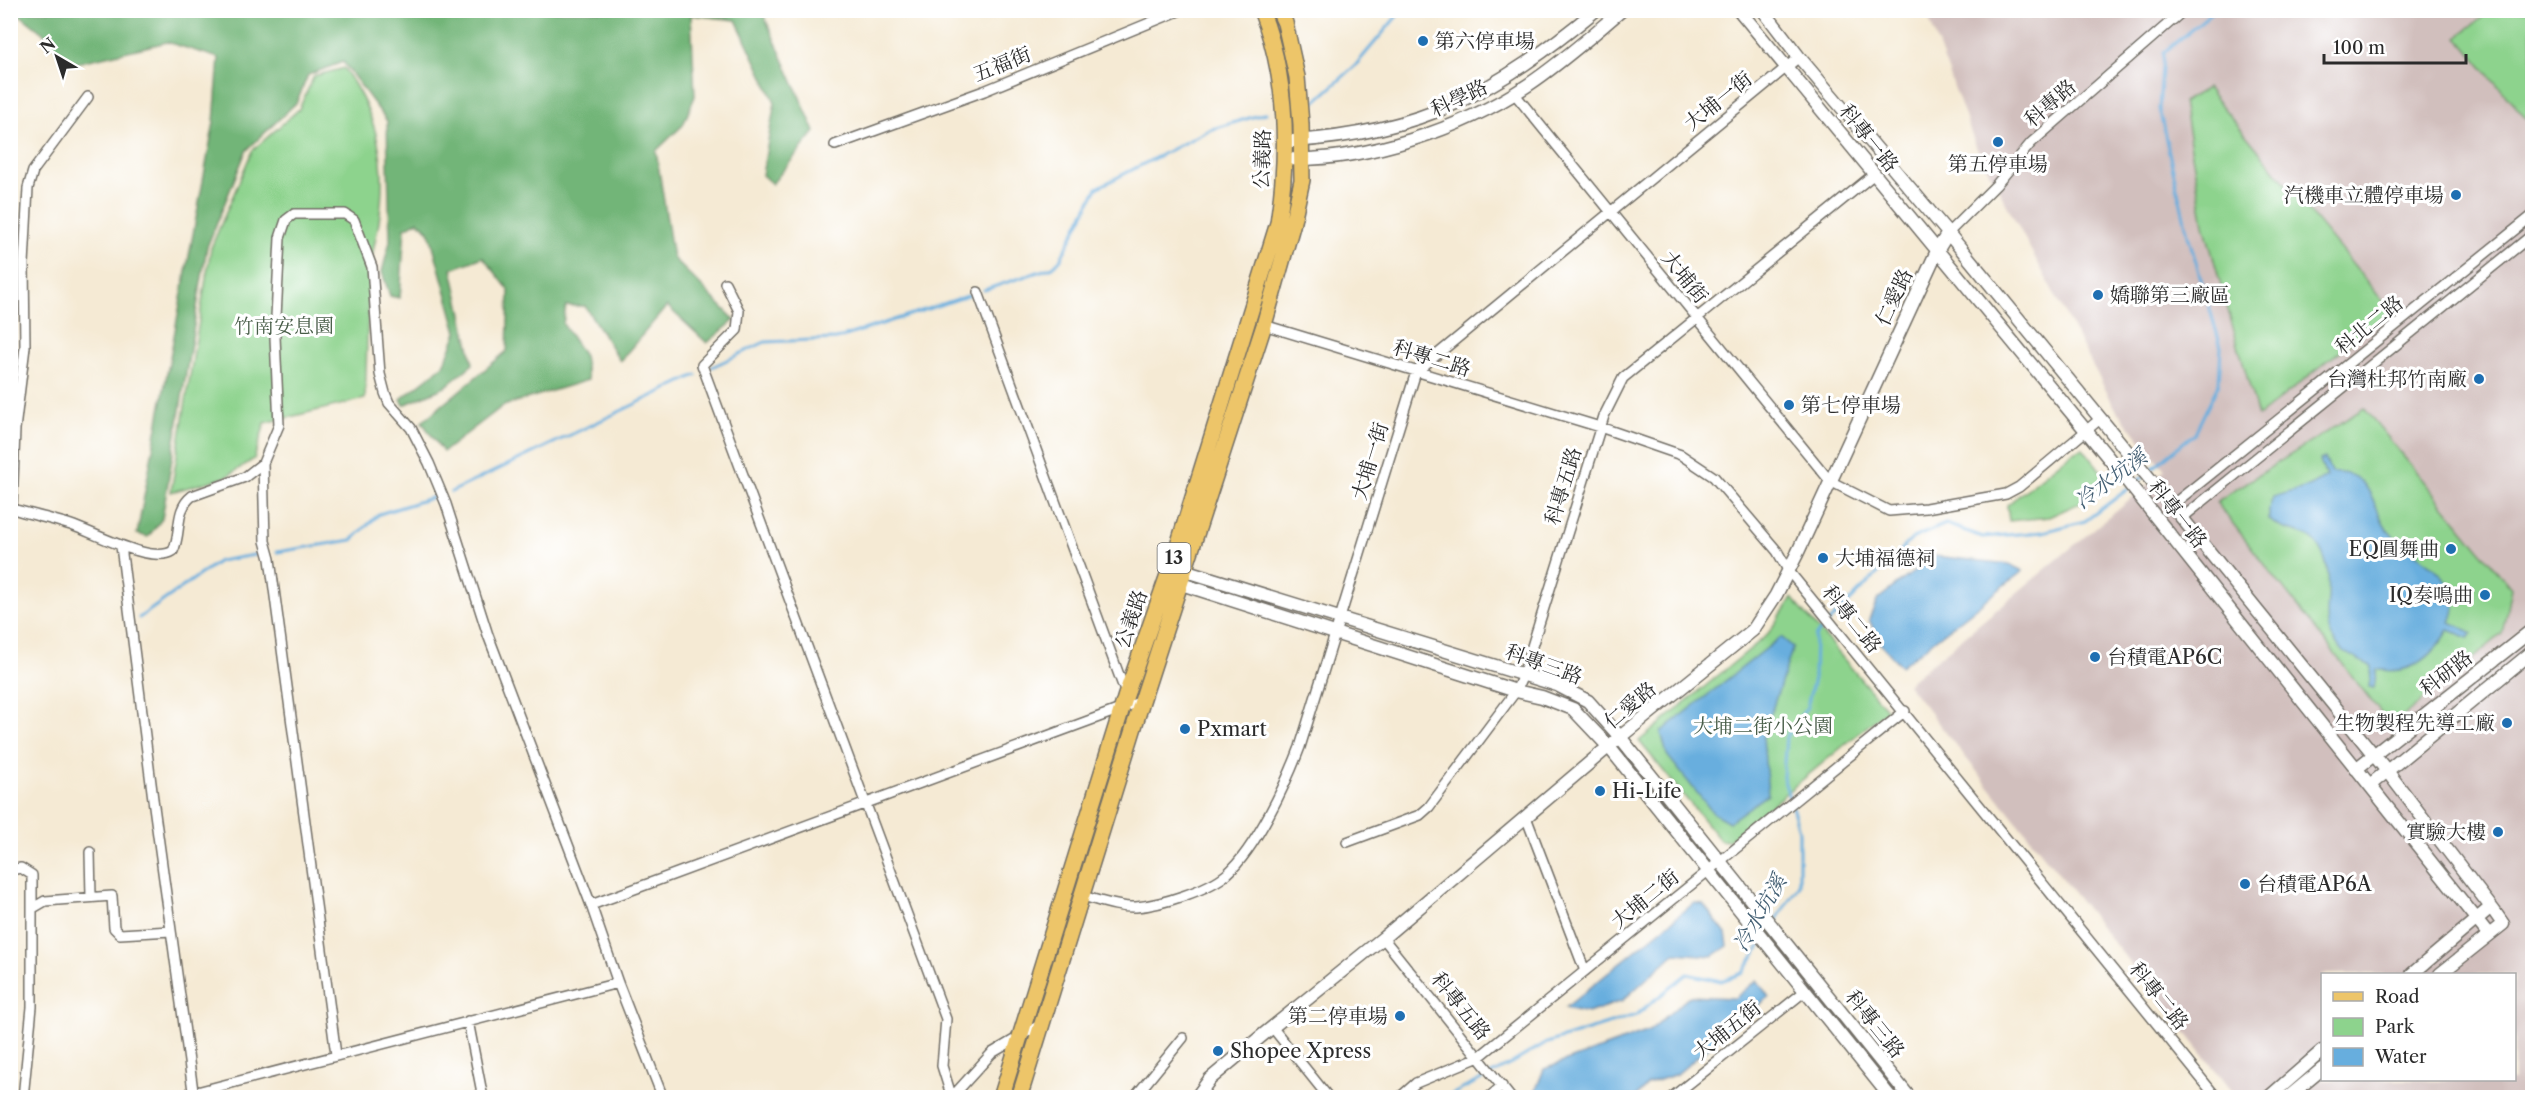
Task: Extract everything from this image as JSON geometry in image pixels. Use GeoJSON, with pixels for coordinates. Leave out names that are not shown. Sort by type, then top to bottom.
{"type":"FeatureCollection","features":[{"type":"Feature","properties":{"kind":"main road","name":"公義路"},"geometry":{"type":"LineString","coordinates":[[1001,1098],[1124,701],[1209,500],[1264,325],[1292,226],[1302,180],[1284,142],[1281,79],[1261,10]]}},
{"type":"Feature","properties":{"kind":"main road","name":"公義路"},"geometry":{"type":"LineString","coordinates":[[1021,1097],[1142,701],[1176,575],[1199,473],[1278,222],[1285,179],[1300,141],[1297,77],[1285,23],[1279,10]]}},
{"type":"Feature","properties":{"kind":"street","name":"五福街"},"geometry":{"type":"LineString","coordinates":[[835,145],[984,91],[1181,10]]}},
{"type":"Feature","properties":{"kind":"street","name":"科學路"},"geometry":{"type":"LineString","coordinates":[[1284,142],[1323,140],[1398,126],[1455,105],[1539,56],[1596,10]]}},
{"type":"Feature","properties":{"kind":"street","name":"科學路"},"geometry":{"type":"LineString","coordinates":[[1293,160],[1385,147],[1460,120],[1514,93],[1551,68],[1622,10]]}},
{"type":"Feature","properties":{"kind":"street","name":"科專一路"},"geometry":{"type":"LineString","coordinates":[[1739,10],[2116,467],[2476,920],[2489,935],[2503,924],[2387,771],[1948,233],[1799,57],[1763,10]]}},
{"type":"Feature","properties":{"kind":"street","name":"科專路"},"geometry":{"type":"LineString","coordinates":[[1948,233],[1996,185],[2031,143],[2184,10]]}},
{"type":"Feature","properties":{"kind":"street","name":"大埔一街"},"geometry":{"type":"LineString","coordinates":[[1082,896],[1135,907],[1166,901],[1207,886],[1225,876],[1243,858],[1288,780],[1416,372],[1799,57]]}},
{"type":"Feature","properties":{"kind":"street","name":"大埔街"},"geometry":{"type":"LineString","coordinates":[[1514,93],[1830,482]]}},
{"type":"Feature","properties":{"kind":"street"},"geometry":{"type":"LineString","coordinates":[[88,97],[33,171],[28,188],[24,264],[25,347],[15,429],[12,509],[72,525],[122,546],[160,555],[168,554],[176,545],[181,509],[185,501],[192,496],[245,477],[263,463]]}},
{"type":"Feature","properties":{"kind":"street","name":"科專五路"},"geometry":{"type":"LineString","coordinates":[[1347,842],[1420,815],[1429,807],[1516,691],[1523,675],[1600,428],[1623,378],[1874,175]]}},
{"type":"Feature","properties":{"kind":"street"},"geometry":{"type":"LineString","coordinates":[[336,1054],[272,570],[265,541],[263,463],[279,425],[274,337],[280,238],[286,220],[294,214],[345,214],[354,220],[372,267],[380,374],[385,393],[389,403],[411,429],[446,504],[488,635],[663,1098]]}},
{"type":"Feature","properties":{"kind":"street","name":"科北二路"},"geometry":{"type":"LineString","coordinates":[[2171,506],[2532,216]]}},
{"type":"Feature","properties":{"kind":"street","name":"仁愛路"},"geometry":{"type":"LineString","coordinates":[[1196,1098],[1210,1079],[1383,938],[1620,737],[1753,630],[1776,595],[1937,251],[1948,233]]}},
{"type":"Feature","properties":{"kind":"street","name":"科北二路"},"geometry":{"type":"LineString","coordinates":[[2182,518],[2532,235]]}},
{"type":"Feature","properties":{"kind":"street"},"geometry":{"type":"LineString","coordinates":[[725,283],[739,311],[737,330],[702,365],[946,1019],[942,1066],[951,1097]]}},
{"type":"Feature","properties":{"kind":"street"},"geometry":{"type":"LineString","coordinates":[[978,291],[1124,701]]}},
{"type":"Feature","properties":{"kind":"street","name":"科專二路"},"geometry":{"type":"LineString","coordinates":[[1264,325],[1682,455],[1714,477],[1777,551],[1788,570],[1840,631],[2217,1098]]}},
{"type":"Feature","properties":{"kind":"street"},"geometry":{"type":"LineString","coordinates":[[1830,482],[1889,511],[1926,508],[2006,494],[2019,487],[2100,419]]}},
{"type":"Feature","properties":{"kind":"street"},"geometry":{"type":"LineString","coordinates":[[1199,473],[1209,500]]}},
{"type":"Feature","properties":{"kind":"street"},"geometry":{"type":"LineString","coordinates":[[2155,518],[2171,506]]}},
{"type":"Feature","properties":{"kind":"street"},"geometry":{"type":"LineString","coordinates":[[2165,530],[2182,518]]}},
{"type":"Feature","properties":{"kind":"street"},"geometry":{"type":"LineString","coordinates":[[122,546],[194,1095],[336,1054],[618,983]]}},
{"type":"Feature","properties":{"kind":"street","name":"科專三路"},"geometry":{"type":"LineString","coordinates":[[1176,575],[1340,620],[1557,685],[1588,701],[1620,737],[1905,1096]]}},
{"type":"Feature","properties":{"kind":"street","name":"科專三路"},"geometry":{"type":"LineString","coordinates":[[1176,575],[1336,633],[1516,691],[1542,697],[1573,709],[1609,747],[1707,872],[1891,1098]]}},
{"type":"Feature","properties":{"kind":"street","name":"科研路"},"geometry":{"type":"LineString","coordinates":[[2356,769],[2532,630]]}},
{"type":"Feature","properties":{"kind":"street","name":"科研路"},"geometry":{"type":"LineString","coordinates":[[2370,785],[2532,652]]}},
{"type":"Feature","properties":{"kind":"street"},"geometry":{"type":"LineString","coordinates":[[1124,701],[1142,701]]}},
{"type":"Feature","properties":{"kind":"street"},"geometry":{"type":"LineString","coordinates":[[591,905],[865,803],[1124,701],[1142,701]]}},
{"type":"Feature","properties":{"kind":"street","name":"大埔二街"},"geometry":{"type":"LineString","coordinates":[[1399,1098],[1416,1083],[1481,1060],[1585,971],[1905,711]]}},
{"type":"Feature","properties":{"kind":"street"},"geometry":{"type":"LineString","coordinates":[[1526,817],[1585,971]]}},
{"type":"Feature","properties":{"kind":"street"},"geometry":{"type":"LineString","coordinates":[[90,852],[92,897]]}},
{"type":"Feature","properties":{"kind":"street"},"geometry":{"type":"LineString","coordinates":[[10,870],[21,868],[32,875],[32,1007],[23,1098]]}},
{"type":"Feature","properties":{"kind":"street"},"geometry":{"type":"LineString","coordinates":[[33,908],[45,901],[112,896],[114,928],[120,934],[171,931]]}},
{"type":"Feature","properties":{"kind":"street"},"geometry":{"type":"LineString","coordinates":[[2414,973],[2491,907]]}},
{"type":"Feature","properties":{"kind":"street"},"geometry":{"type":"LineString","coordinates":[[2442,973],[2489,935]]}},
{"type":"Feature","properties":{"kind":"street","name":"科專五路"},"geometry":{"type":"LineString","coordinates":[[1383,938],[1511,1098]]}},
{"type":"Feature","properties":{"kind":"street","name":"大埔五街"},"geometry":{"type":"LineString","coordinates":[[1671,1098],[1805,991]]}},
{"type":"Feature","properties":{"kind":"street"},"geometry":{"type":"LineString","coordinates":[[468,1021],[483,1098]]}},
{"type":"Feature","properties":{"kind":"street"},"geometry":{"type":"LineString","coordinates":[[951,1097],[992,1053],[1043,1022]]}},
{"type":"Feature","properties":{"kind":"street"},"geometry":{"type":"LineString","coordinates":[[1272,1027],[1329,1098]]}},
{"type":"Feature","properties":{"kind":"street"},"geometry":{"type":"LineString","coordinates":[[1134,1098],[1183,1038]]}},
{"type":"Feature","properties":{"kind":"street"},"geometry":{"type":"LineString","coordinates":[[2268,1098],[2321,1052]]}},
{"type":"Feature","properties":{"kind":"street"},"geometry":{"type":"LineString","coordinates":[[2287,1098],[2321,1070]]}},
{"type":"Feature","properties":{"kind":"street"},"geometry":{"type":"LineString","coordinates":[[1488,1098],[1500,1083]]}},
{"type":"Feature","properties":{"kind":"shaded area"},"geometry":{"type":"Polygon","coordinates":[[[1926,11],[2532,11],[2532,1097],[2237,1097],[1907,684],[2165,470],[2117,411],[1977,149],[1926,11]]]}},
{"type":"Feature","properties":{"kind":"green space"},"geometry":{"type":"Polygon","coordinates":[[[2492,10],[2529,11],[2532,15],[2532,126],[2457,37],[2492,10]]]}},
{"type":"Feature","properties":{"kind":"green space"},"geometry":{"type":"Polygon","coordinates":[[[15,11],[762,11],[815,132],[772,184],[762,175],[775,102],[736,20],[691,15],[695,96],[683,125],[656,151],[673,258],[735,320],[707,343],[667,306],[620,361],[585,306],[566,306],[563,324],[584,356],[588,380],[503,406],[443,452],[422,422],[507,351],[509,290],[483,257],[452,269],[473,364],[445,387],[404,405],[401,399],[444,365],[457,332],[429,231],[418,221],[405,228],[400,298],[390,296],[382,272],[390,241],[387,121],[343,62],[308,75],[297,102],[246,151],[207,247],[162,519],[148,537],[137,534],[214,122],[219,58],[167,42],[68,65],[48,37],[15,11]]]}},
{"type":"Feature","properties":{"kind":"green space","name":"竹南安息園"},"geometry":{"type":"Polygon","coordinates":[[[344,68],[365,104],[378,140],[381,159],[381,199],[370,283],[365,399],[265,423],[254,459],[226,477],[171,492],[211,248],[252,151],[299,109],[314,76],[344,68]]]}},
{"type":"Feature","properties":{"kind":"green space"},"geometry":{"type":"Polygon","coordinates":[[[2207,88],[2391,311],[2258,416],[2204,225],[2183,102],[2207,88]]]}},
{"type":"Feature","properties":{"kind":"green space"},"geometry":{"type":"Polygon","coordinates":[[[2364,408],[2511,588],[2502,634],[2391,726],[2216,502],[2364,408]]]}},
{"type":"Feature","properties":{"kind":"green space"},"geometry":{"type":"Polygon","coordinates":[[[2083,448],[2108,480],[2086,500],[2049,517],[2009,521],[2007,505],[2073,452],[2083,448]]]}},
{"type":"Feature","properties":{"kind":"green space","name":"大埔二街小公園"},"geometry":{"type":"Polygon","coordinates":[[[1792,598],[1887,710],[1728,841],[1720,840],[1639,741],[1767,635],[1792,598]]]}},
{"type":"Feature","properties":{"kind":"water"},"geometry":{"type":"Polygon","coordinates":[[[2325,458],[2331,473],[2346,474],[2357,478],[2365,485],[2384,525],[2391,534],[2426,561],[2447,581],[2453,593],[2454,607],[2450,622],[2473,633],[2469,638],[2449,630],[2436,649],[2419,663],[2400,670],[2377,669],[2374,688],[2369,687],[2372,666],[2349,655],[2335,642],[2329,628],[2327,614],[2329,582],[2319,547],[2309,537],[2281,527],[2269,519],[2273,497],[2311,486],[2326,477],[2320,460],[2325,458]]]}},
{"type":"Feature","properties":{"kind":"water"},"geometry":{"type":"Polygon","coordinates":[[[1934,556],[2009,564],[2023,571],[1901,666],[1879,642],[1869,619],[1878,599],[1934,556]]]}},
{"type":"Feature","properties":{"kind":"water"},"geometry":{"type":"Polygon","coordinates":[[[1781,637],[1793,647],[1763,737],[1768,794],[1729,822],[1713,813],[1667,755],[1661,732],[1781,637]]]}},
{"type":"Feature","properties":{"kind":"water"},"geometry":{"type":"Polygon","coordinates":[[[1694,903],[1703,904],[1726,934],[1728,946],[1713,956],[1675,953],[1622,1001],[1588,1013],[1565,1008],[1694,903]]]}},
{"type":"Feature","properties":{"kind":"water"},"geometry":{"type":"Polygon","coordinates":[[[1757,980],[1769,997],[1677,1074],[1648,1084],[1636,1097],[1533,1097],[1544,1069],[1649,1031],[1690,996],[1735,998],[1757,980]]]}},
{"type":"Feature","properties":{"kind":"waterway"},"geometry":{"type":"LineString","coordinates":[[1315,102],[1355,66],[1402,10]]}},
{"type":"Feature","properties":{"kind":"waterway","name":"冷水坑溪"},"geometry":{"type":"LineString","coordinates":[[2149,471],[2195,433],[2219,383],[2221,347],[2188,235],[2159,109],[2163,53],[2215,10]]}},
{"type":"Feature","properties":{"kind":"waterway"},"geometry":{"type":"LineString","coordinates":[[984,290],[1053,267],[1060,260],[1097,188],[1209,130],[1266,113]]}},
{"type":"Feature","properties":{"kind":"waterway"},"geometry":{"type":"LineString","coordinates":[[712,367],[765,342],[836,339],[970,295]]}},
{"type":"Feature","properties":{"kind":"waterway"},"geometry":{"type":"LineString","coordinates":[[451,492],[696,375]]}},
{"type":"Feature","properties":{"kind":"waterway","name":"冷水坑溪"},"geometry":{"type":"LineString","coordinates":[[2133,485],[2144,476]]}},
{"type":"Feature","properties":{"kind":"waterway","name":"冷水坑溪"},"geometry":{"type":"LineString","coordinates":[[1773,925],[1799,885],[1799,830],[1783,777],[1786,737],[1807,707],[1814,678],[1815,636],[1913,538],[1946,524],[1983,537],[2043,532],[2085,521],[2128,489]]}},
{"type":"Feature","properties":{"kind":"waterway"},"geometry":{"type":"LineString","coordinates":[[277,552],[352,540],[379,514],[434,497]]}},
{"type":"Feature","properties":{"kind":"waterway"},"geometry":{"type":"LineString","coordinates":[[139,618],[219,561],[260,554]]}},
{"type":"Feature","properties":{"kind":"waterway","name":"冷水坑溪"},"geometry":{"type":"LineString","coordinates":[[1445,1098],[1544,1044],[1636,1015],[1687,974],[1721,981],[1743,973],[1762,943]]}},
{"type":"Feature","properties":{"kind":"place","name":"第六停車場"},"geometry":{"type":"Point","coordinates":[1423,41]}},
{"type":"Feature","properties":{"kind":"place","name":"第五停車場"},"geometry":{"type":"Point","coordinates":[1998,142]}},
{"type":"Feature","properties":{"kind":"place","name":"汽機車立體停車場"},"geometry":{"type":"Point","coordinates":[2456,195]}},
{"type":"Feature","properties":{"kind":"place","name":"嬌聯第三廠區"},"geometry":{"type":"Point","coordinates":[2098,295]}},
{"type":"Feature","properties":{"kind":"place","name":"台灣杜邦竹南廠"},"geometry":{"type":"Point","coordinates":[2479,379]}},
{"type":"Feature","properties":{"kind":"place","name":"第七停車場"},"geometry":{"type":"Point","coordinates":[1789,405]}},
{"type":"Feature","properties":{"kind":"place","name":"EQ圓舞曲"},"geometry":{"type":"Point","coordinates":[2451,549]}},
{"type":"Feature","properties":{"kind":"place","name":"大埔福德祠"},"geometry":{"type":"Point","coordinates":[1823,558]}},
{"type":"Feature","properties":{"kind":"place","name":"IQ奏鳴曲"},"geometry":{"type":"Point","coordinates":[2485,595]}},
{"type":"Feature","properties":{"kind":"place","name":"台積電AP6C"},"geometry":{"type":"Point","coordinates":[2095,657]}},
{"type":"Feature","properties":{"kind":"place","name":"生物製程先導工廠"},"geometry":{"type":"Point","coordinates":[2507,723]}},
{"type":"Feature","properties":{"kind":"place","name":"Pxmart"},"geometry":{"type":"Point","coordinates":[1185,729]}},
{"type":"Feature","properties":{"kind":"place","name":"Hi-Life"},"geometry":{"type":"Point","coordinates":[1600,791]}},
{"type":"Feature","properties":{"kind":"place","name":"實驗大樓"},"geometry":{"type":"Point","coordinates":[2498,832]}},
{"type":"Feature","properties":{"kind":"place","name":"台積電AP6A"},"geometry":{"type":"Point","coordinates":[2245,884]}},
{"type":"Feature","properties":{"kind":"place","name":"第二停車場"},"geometry":{"type":"Point","coordinates":[1400,1016]}},
{"type":"Feature","properties":{"kind":"place","name":"Shopee Xpress"},"geometry":{"type":"Point","coordinates":[1218,1051]}}]}
